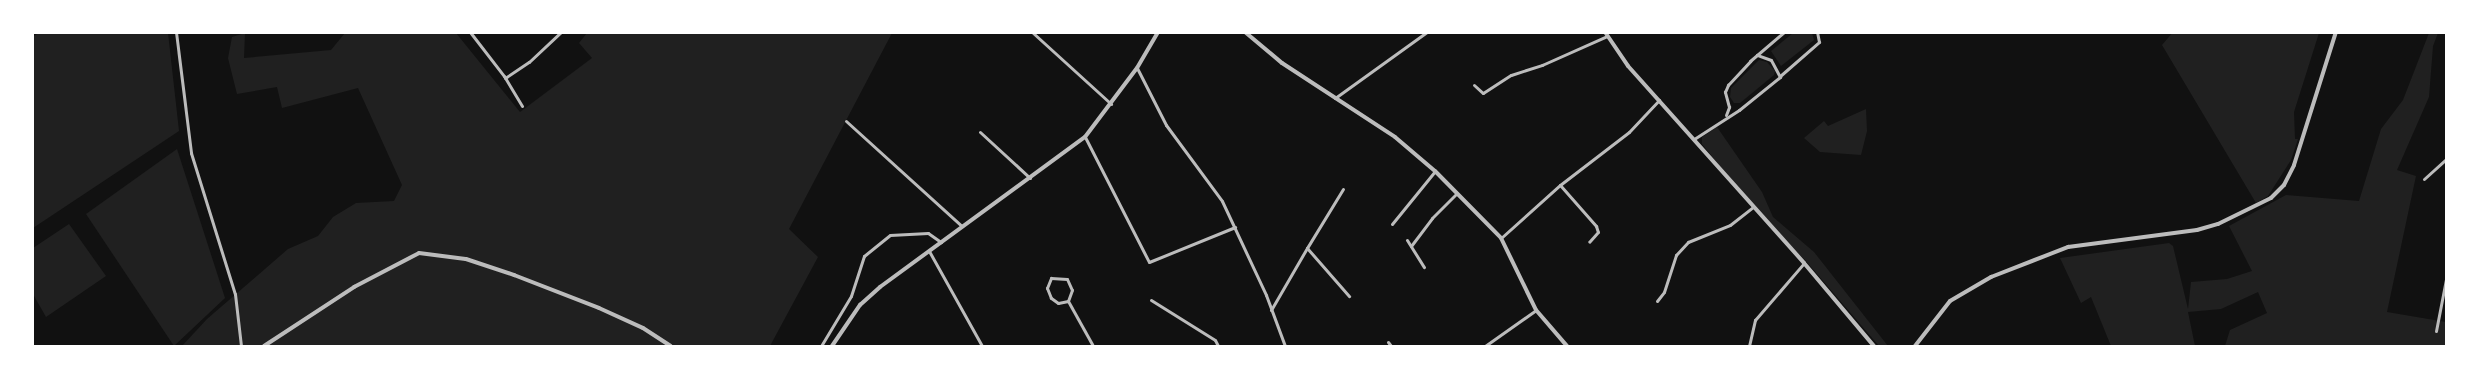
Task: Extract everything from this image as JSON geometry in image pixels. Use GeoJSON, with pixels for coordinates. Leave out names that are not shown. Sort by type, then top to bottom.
{"type":"FeatureCollection","features":[{"type":"Feature","properties":{"kind":"street"},"geometry":{"type":"LineString","coordinates":[[176,32],[191,153],[235,294],[241,346]]}},
{"type":"Feature","properties":{"kind":"street"},"geometry":{"type":"LineString","coordinates":[[470,32],[505,78],[522,106]]}},
{"type":"Feature","properties":{"kind":"street"},"geometry":{"type":"LineString","coordinates":[[505,78],[529,62],[561,32]]}},
{"type":"Feature","properties":{"kind":"street"},"geometry":{"type":"LineString","coordinates":[[1032,32],[1111,104]]}},
{"type":"Feature","properties":{"kind":"street"},"geometry":{"type":"LineString","coordinates":[[832,346],[860,305],[962,226],[1084,137],[1137,68],[1158,32]]}},
{"type":"Feature","properties":{"kind":"street"},"geometry":{"type":"LineString","coordinates":[[1245,32],[1334,98],[1389,133],[1435,171],[1501,238],[1536,310],[1567,346]]}},
{"type":"Feature","properties":{"kind":"street"},"geometry":{"type":"LineString","coordinates":[[1334,98],[1427,32]]}},
{"type":"Feature","properties":{"kind":"street"},"geometry":{"type":"LineString","coordinates":[[1726,116],[1728,85],[1757,55],[1784,32]]}},
{"type":"Feature","properties":{"kind":"street"},"geometry":{"type":"LineString","coordinates":[[1694,139],[1726,116],[1738,110],[1780,77],[1819,42],[1817,32]]}},
{"type":"Feature","properties":{"kind":"street"},"geometry":{"type":"LineString","coordinates":[[1915,346],[1950,301],[1991,277],[2068,246],[2197,230],[2218,224],[2271,198],[2284,185],[2294,165],[2336,32]]}},
{"type":"Feature","properties":{"kind":"street"},"geometry":{"type":"LineString","coordinates":[[1474,85],[1483,92],[1511,75],[1542,66],[1606,34],[1659,100],[1804,263],[1874,346]]}},
{"type":"Feature","properties":{"kind":"street"},"geometry":{"type":"LineString","coordinates":[[1757,55],[1771,60],[1780,77]]}},
{"type":"Feature","properties":{"kind":"street"},"geometry":{"type":"LineString","coordinates":[[1137,68],[1166,125],[1222,201],[1235,227],[1285,346]]}},
{"type":"Feature","properties":{"kind":"street"},"geometry":{"type":"LineString","coordinates":[[1501,238],[1560,185],[1629,132],[1659,100]]}},
{"type":"Feature","properties":{"kind":"street"},"geometry":{"type":"LineString","coordinates":[[846,121],[962,226]]}},
{"type":"Feature","properties":{"kind":"street"},"geometry":{"type":"LineString","coordinates":[[980,132],[1030,178]]}},
{"type":"Feature","properties":{"kind":"street"},"geometry":{"type":"LineString","coordinates":[[1084,137],[1148,262],[1235,227]]}},
{"type":"Feature","properties":{"kind":"street"},"geometry":{"type":"LineString","coordinates":[[2424,179],[2446,159]]}},
{"type":"Feature","properties":{"kind":"street"},"geometry":{"type":"LineString","coordinates":[[1392,224],[1435,171]]}},
{"type":"Feature","properties":{"kind":"street"},"geometry":{"type":"LineString","coordinates":[[1560,185],[1596,226],[1598,232],[1589,242]]}},
{"type":"Feature","properties":{"kind":"street"},"geometry":{"type":"LineString","coordinates":[[1271,310],[1343,190]]}},
{"type":"Feature","properties":{"kind":"street"},"geometry":{"type":"LineString","coordinates":[[1411,246],[1432,218],[1457,193]]}},
{"type":"Feature","properties":{"kind":"street"},"geometry":{"type":"LineString","coordinates":[[1657,301],[1664,292],[1676,255],[1688,242],[1730,225],[1753,207]]}},
{"type":"Feature","properties":{"kind":"street"},"geometry":{"type":"LineString","coordinates":[[821,346],[850,296],[864,256],[890,235],[928,233],[941,242]]}},
{"type":"Feature","properties":{"kind":"street"},"geometry":{"type":"LineString","coordinates":[[1407,240],[1424,267]]}},
{"type":"Feature","properties":{"kind":"street"},"geometry":{"type":"LineString","coordinates":[[1307,248],[1349,296]]}},
{"type":"Feature","properties":{"kind":"street"},"geometry":{"type":"LineString","coordinates":[[929,251],[982,346]]}},
{"type":"Feature","properties":{"kind":"street"},"geometry":{"type":"LineString","coordinates":[[264,346],[354,287],[419,253],[466,259],[514,275],[599,308],[643,328],[671,346]]}},
{"type":"Feature","properties":{"kind":"street"},"geometry":{"type":"LineString","coordinates":[[1749,346],[1755,320],[1804,263]]}},
{"type":"Feature","properties":{"kind":"street"},"geometry":{"type":"LineString","coordinates":[[1068,301],[1058,303],[1051,298],[1047,288],[1051,278],[1067,279],[1072,290],[1068,301],[1093,346]]}},
{"type":"Feature","properties":{"kind":"street"},"geometry":{"type":"LineString","coordinates":[[2436,331],[2446,279]]}},
{"type":"Feature","properties":{"kind":"street"},"geometry":{"type":"LineString","coordinates":[[1151,300],[1215,340],[1218,346]]}},
{"type":"Feature","properties":{"kind":"street"},"geometry":{"type":"LineString","coordinates":[[1486,346],[1536,310]]}},
{"type":"Feature","properties":{"kind":"street"},"geometry":{"type":"LineString","coordinates":[[1388,342],[1391,346]]}},
{"type":"Feature","properties":{"kind":"shaded area"},"geometry":{"type":"Polygon","coordinates":[[[41,32],[168,33],[179,131],[33,228],[32,37],[41,32]]]}},
{"type":"Feature","properties":{"kind":"shaded area"},"geometry":{"type":"Polygon","coordinates":[[[2173,32],[2319,33],[2294,112],[2295,139],[2298,139],[2291,160],[2268,196],[2256,203],[2162,45],[2173,32]]]}},
{"type":"Feature","properties":{"kind":"shaded area"},"geometry":{"type":"Polygon","coordinates":[[[245,33],[244,58],[331,50],[345,33],[456,33],[520,112],[592,58],[579,43],[587,33],[892,33],[789,229],[818,257],[770,346],[182,346],[207,319],[288,249],[318,236],[333,217],[356,203],[394,201],[402,185],[358,88],[282,108],[277,87],[237,94],[228,58],[232,37],[245,33]]]}},
{"type":"Feature","properties":{"kind":"shaded area"},"geometry":{"type":"Polygon","coordinates":[[[1793,33],[1812,33],[1814,40],[1781,66],[1771,51],[1793,33]]]}},
{"type":"Feature","properties":{"kind":"shaded area"},"geometry":{"type":"Polygon","coordinates":[[[2429,33],[2438,33],[2433,46],[2429,97],[2397,170],[2416,176],[2387,312],[2446,322],[2446,346],[2225,346],[2230,330],[2267,313],[2258,292],[2221,309],[2188,312],[2195,346],[2111,346],[2091,297],[2081,303],[2060,258],[2169,243],[2173,246],[2188,309],[2191,282],[2227,279],[2252,271],[2229,226],[2286,195],[2359,201],[2381,129],[2403,100],[2429,33]]]}},
{"type":"Feature","properties":{"kind":"shaded area"},"geometry":{"type":"Polygon","coordinates":[[[1759,60],[1767,62],[1775,71],[1774,75],[1740,103],[1734,103],[1730,97],[1731,88],[1759,60]]]}},
{"type":"Feature","properties":{"kind":"shaded area"},"geometry":{"type":"Polygon","coordinates":[[[1866,109],[1867,131],[1861,155],[1820,152],[1804,138],[1824,121],[1828,126],[1866,109]]]}},
{"type":"Feature","properties":{"kind":"shaded area"},"geometry":{"type":"Polygon","coordinates":[[[1717,127],[1762,192],[1773,217],[1814,252],[1888,346],[1879,346],[1805,260],[1760,216],[1702,144],[1702,137],[1717,127]]]}},
{"type":"Feature","properties":{"kind":"shaded area"},"geometry":{"type":"Polygon","coordinates":[[[177,149],[225,298],[174,346],[86,214],[177,149]]]}},
{"type":"Feature","properties":{"kind":"shaded area"},"geometry":{"type":"Polygon","coordinates":[[[69,224],[106,276],[46,317],[33,294],[33,248],[69,224]]]}}]}
